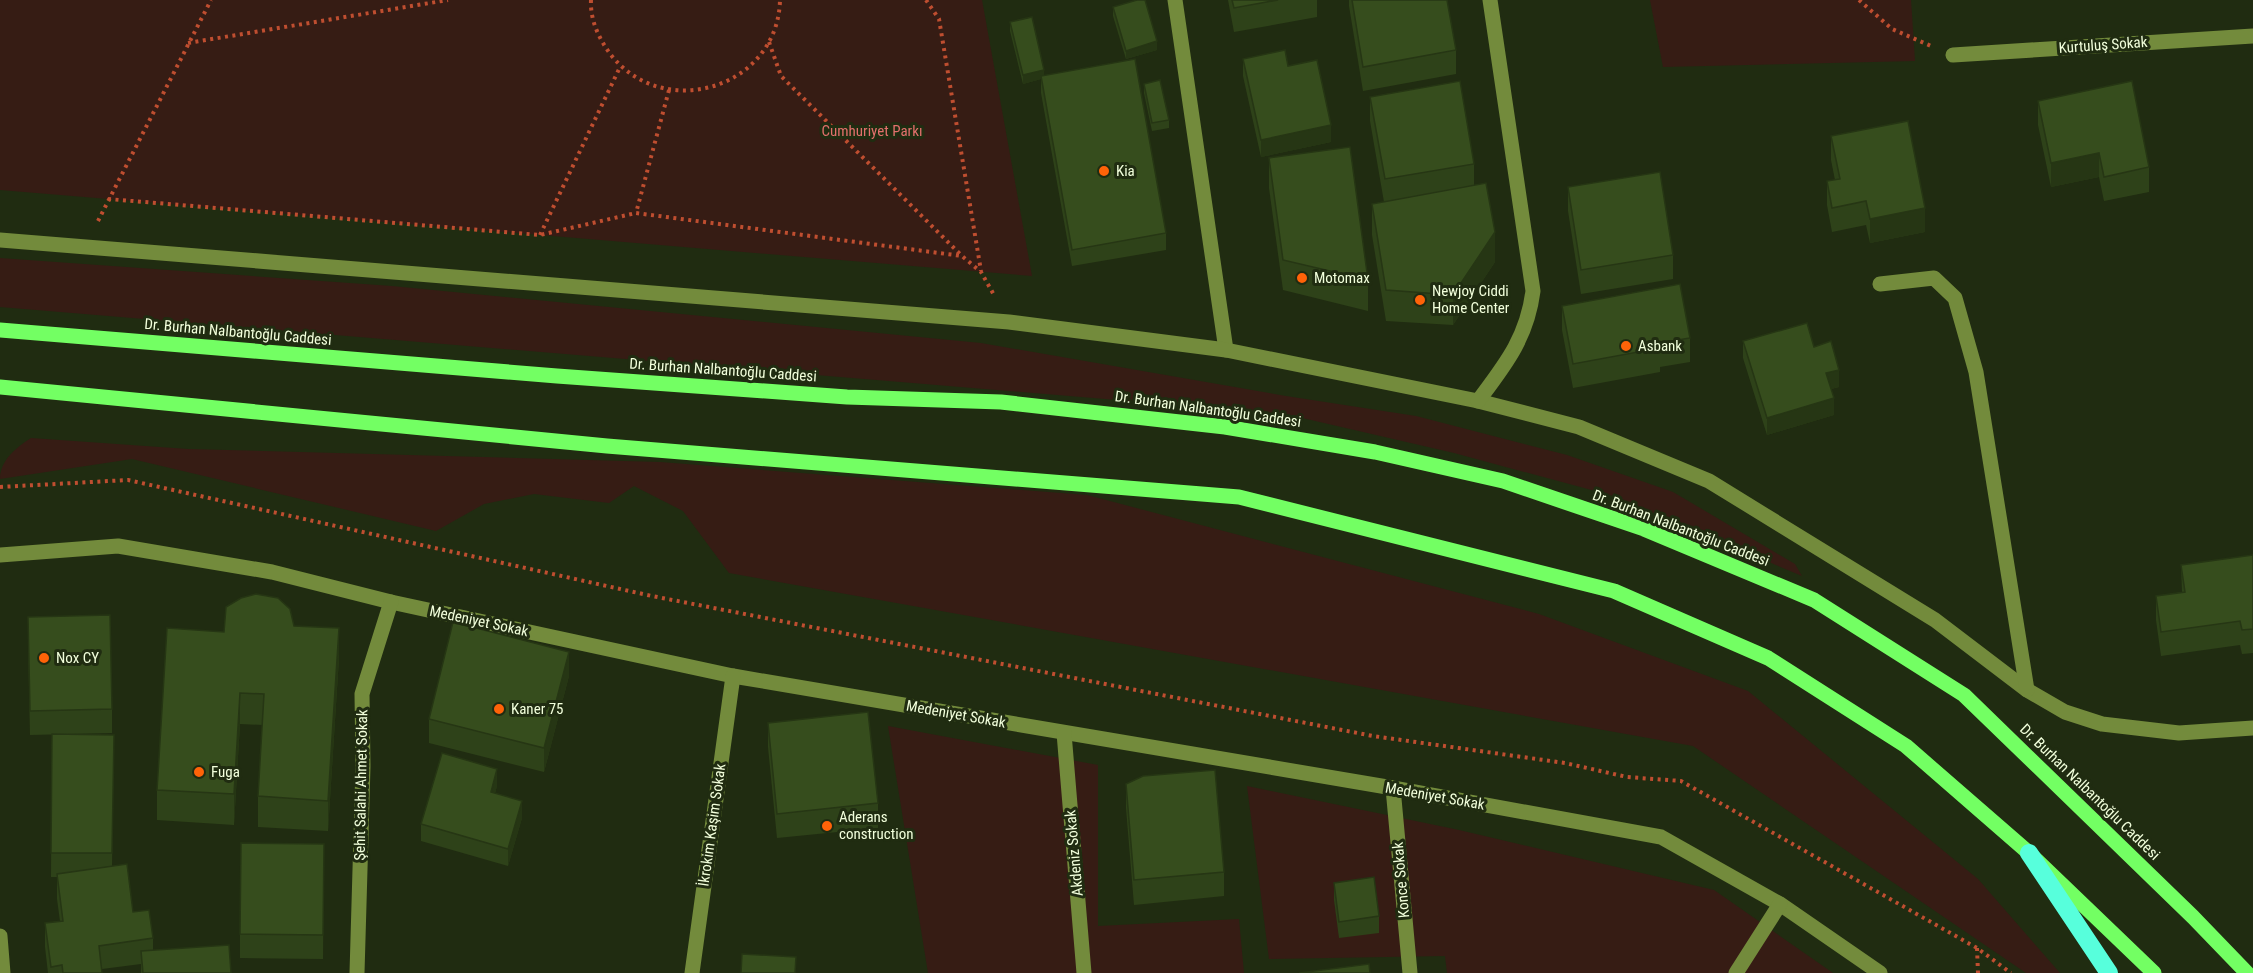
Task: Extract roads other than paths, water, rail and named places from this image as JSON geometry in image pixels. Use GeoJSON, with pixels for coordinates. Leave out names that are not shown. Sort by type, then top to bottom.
{"type":"FeatureCollection","features":[{"type":"Feature","properties":{"kind":"highway"},"geometry":{"type":"LineString","coordinates":[[2029,853],[2109,973]]}},
{"type":"Feature","properties":{"kind":"main road","name":"Dr. Burhan Nalbantoğlu Caddesi"},"geometry":{"type":"LineString","coordinates":[[0,330],[568,377],[847,397],[1001,402],[1225,427],[1375,452],[1503,481],[1644,530],[1814,600],[1964,695],[2193,917],[2247,973]]}},
{"type":"Feature","properties":{"kind":"main road"},"geometry":{"type":"LineString","coordinates":[[0,387],[607,446],[1239,497],[1614,591],[1768,658],[1906,746],[2029,853],[2154,973]]}},
{"type":"Feature","properties":{"kind":"street"},"geometry":{"type":"LineString","coordinates":[[1175,0],[1226,350]]}},
{"type":"Feature","properties":{"kind":"street"},"geometry":{"type":"LineString","coordinates":[[1478,401],[1511,357],[1526,322],[1533,291],[1490,0]]}},
{"type":"Feature","properties":{"kind":"street","name":"Kurtuluş Sokak"},"geometry":{"type":"LineString","coordinates":[[1953,55],[2253,36]]}},
{"type":"Feature","properties":{"kind":"street"},"geometry":{"type":"LineString","coordinates":[[0,240],[1008,322],[1226,350],[1478,401],[1579,427],[1708,481],[1935,620],[2027,690],[2065,712],[2102,724],[2179,733],[2253,728]]}},
{"type":"Feature","properties":{"kind":"street"},"geometry":{"type":"LineString","coordinates":[[1880,284],[1935,278],[1955,298],[1976,372],[2027,690]]}},
{"type":"Feature","properties":{"kind":"street","name":"Medeniyet Sokak"},"geometry":{"type":"LineString","coordinates":[[0,555],[118,546],[272,572],[391,602],[733,676],[1393,788],[1661,837],[1780,904],[1880,973]]}},
{"type":"Feature","properties":{"kind":"street","name":"Şehit Salahi Ahmet Sokak"},"geometry":{"type":"LineString","coordinates":[[357,973],[363,766],[362,694],[391,602]]}},
{"type":"Feature","properties":{"kind":"street","name":"İkrokim Kaşim Sokak"},"geometry":{"type":"LineString","coordinates":[[692,973],[733,676]]}},
{"type":"Feature","properties":{"kind":"street","name":"Akdeniz Sokak"},"geometry":{"type":"LineString","coordinates":[[1064,733],[1084,973]]}},
{"type":"Feature","properties":{"kind":"street","name":"Konce Sokak"},"geometry":{"type":"LineString","coordinates":[[1393,788],[1410,973]]}},
{"type":"Feature","properties":{"kind":"street"},"geometry":{"type":"LineString","coordinates":[[1736,973],[1780,904]]}},
{"type":"Feature","properties":{"kind":"street"},"geometry":{"type":"LineString","coordinates":[[0,936],[3,973]]}},
{"type":"Feature","properties":{"kind":"place","name":"Kia"},"geometry":{"type":"Point","coordinates":[1104,171]}},
{"type":"Feature","properties":{"kind":"place","name":"Motomax"},"geometry":{"type":"Point","coordinates":[1302,278]}},
{"type":"Feature","properties":{"kind":"place","name":"Newjoy Ciddi Home Center"},"geometry":{"type":"Point","coordinates":[1420,300]}},
{"type":"Feature","properties":{"kind":"place","name":"Asbank"},"geometry":{"type":"Point","coordinates":[1626,346]}},
{"type":"Feature","properties":{"kind":"place","name":"Nox CY"},"geometry":{"type":"Point","coordinates":[44,658]}},
{"type":"Feature","properties":{"kind":"place","name":"Kaner 75"},"geometry":{"type":"Point","coordinates":[499,709]}},
{"type":"Feature","properties":{"kind":"place","name":"Fuga"},"geometry":{"type":"Point","coordinates":[199,772]}},
{"type":"Feature","properties":{"kind":"place","name":"Aderans construction"},"geometry":{"type":"Point","coordinates":[827,826]}},
{"type":"Feature","properties":{"kind":"park label","name":"Cumhuriyet Parkı"},"geometry":{"type":"Point","coordinates":[872,131]}}]}
